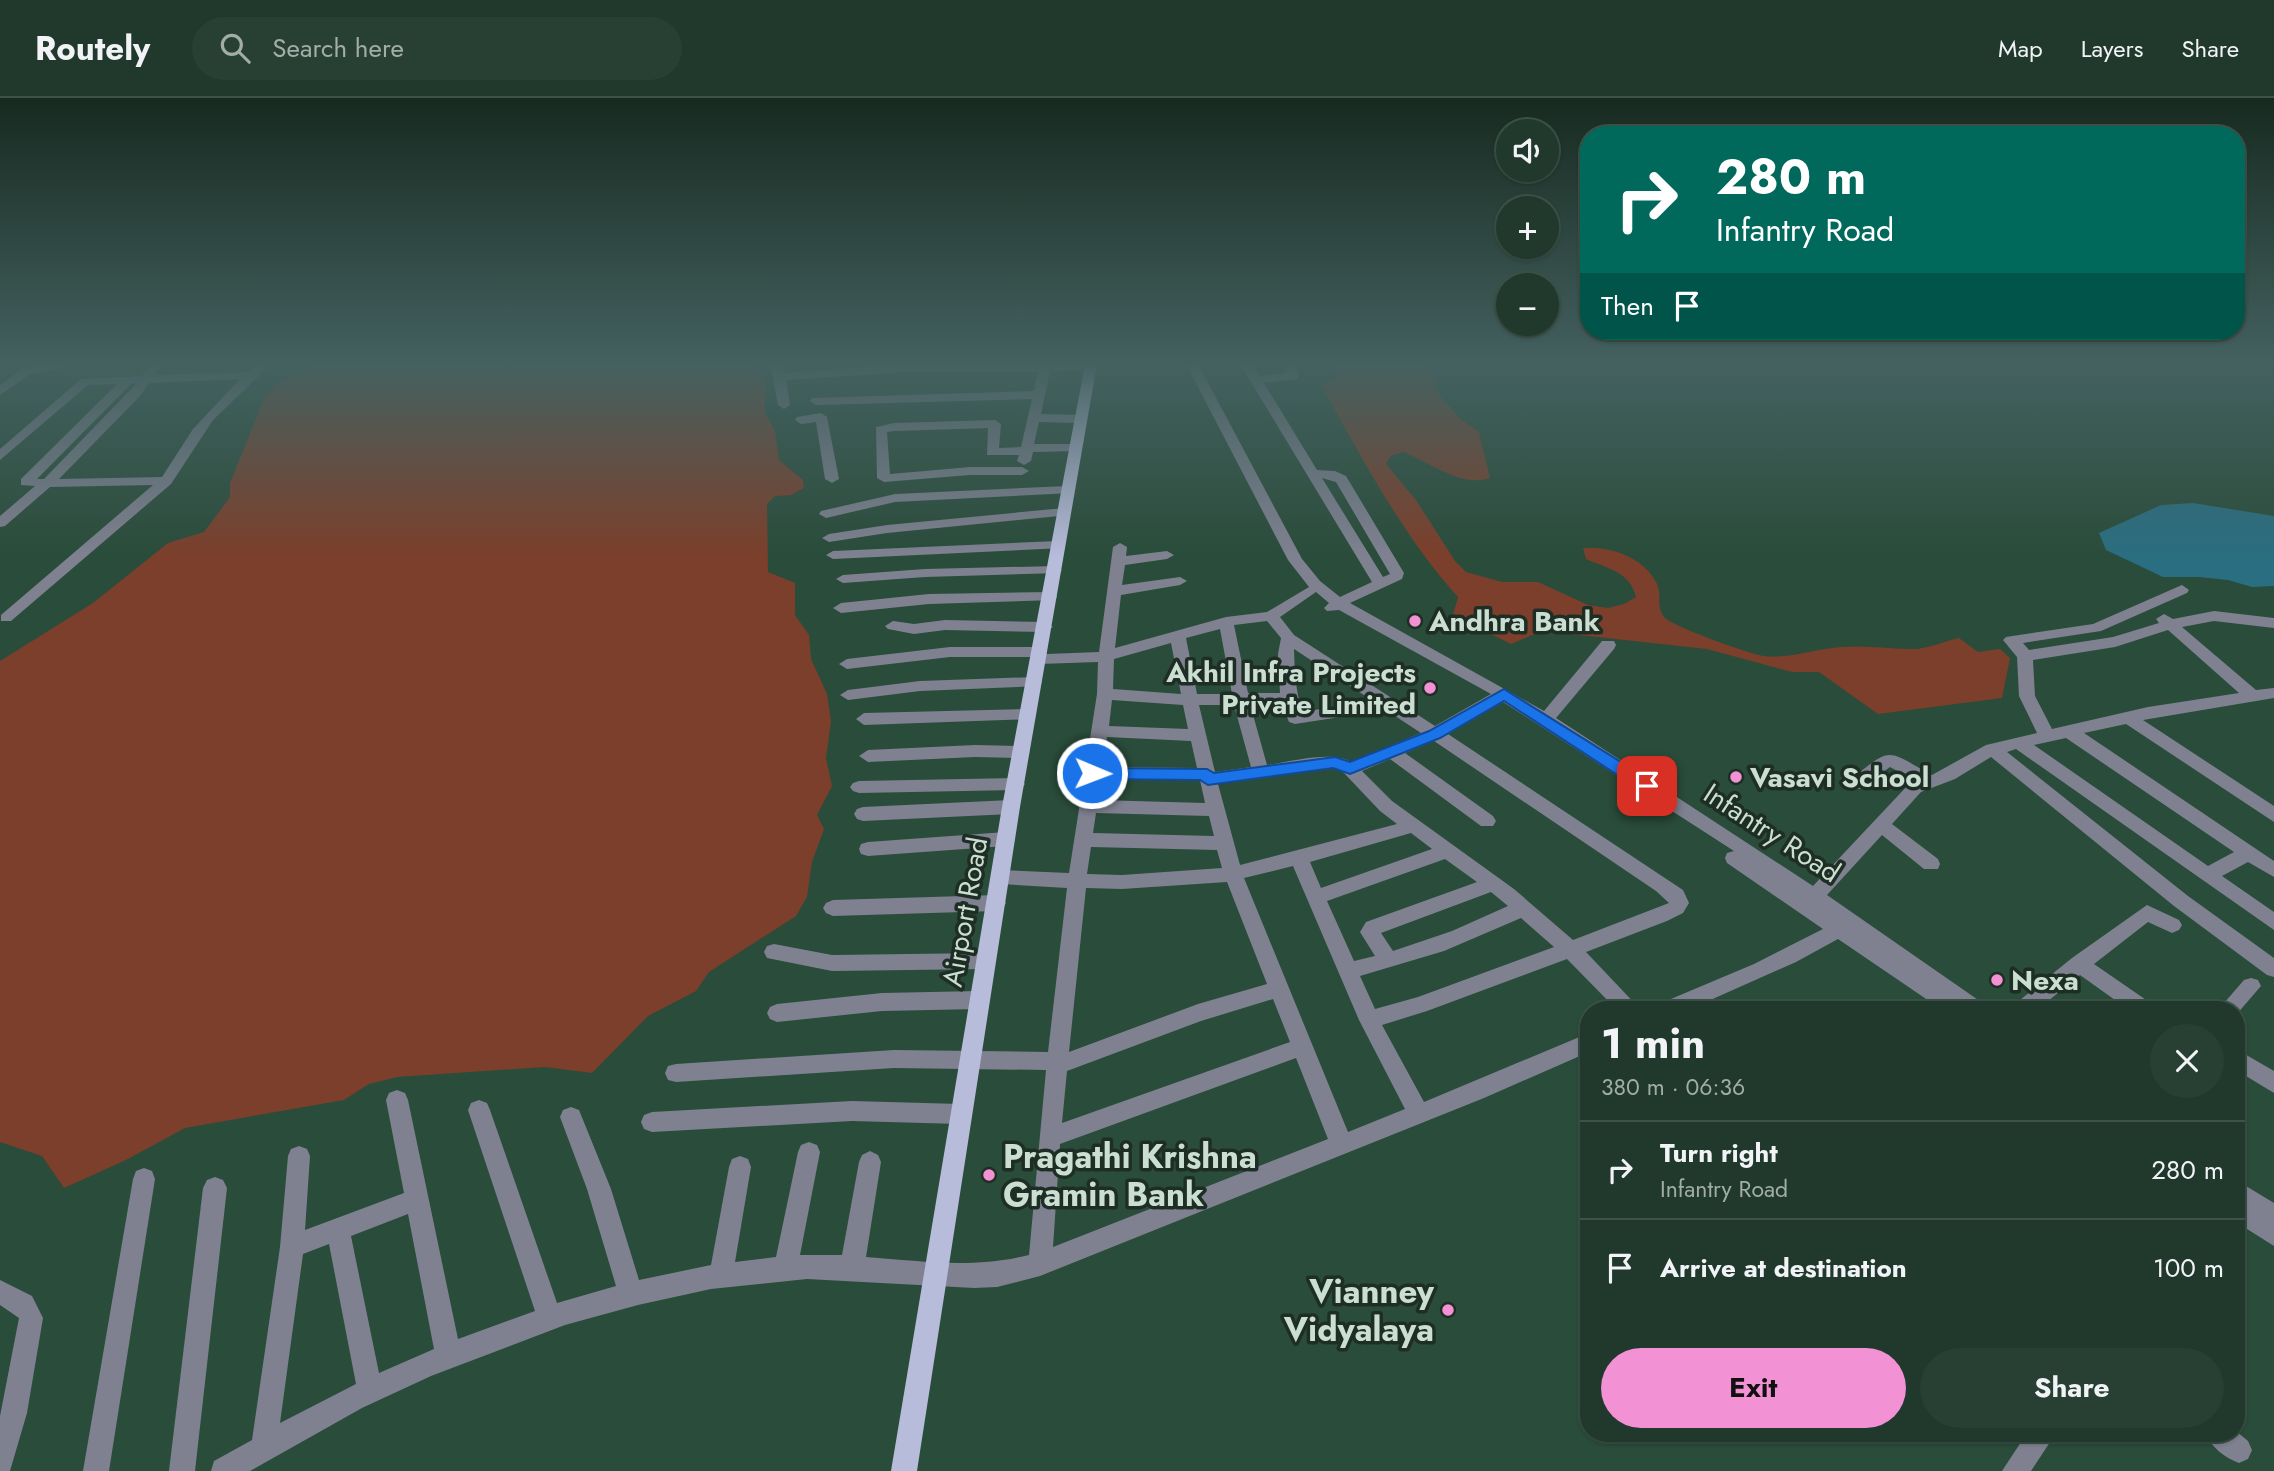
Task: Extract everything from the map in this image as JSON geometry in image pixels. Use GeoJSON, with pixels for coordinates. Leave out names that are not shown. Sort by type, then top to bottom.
{"type":"FeatureCollection","features":[{"type":"Feature","properties":{"kind":"main road","name":"Airport Road"},"geometry":{"type":"LineString","coordinates":[[904,1471],[936,1276],[939,1238],[1011,807],[1079,428]]}},
{"type":"Feature","properties":{"kind":"street"},"geometry":{"type":"LineString","coordinates":[[0,456],[31,428]]}},
{"type":"Feature","properties":{"kind":"street"},"geometry":{"type":"LineString","coordinates":[[80,428],[26,482],[166,481]]}},
{"type":"Feature","properties":{"kind":"street"},"geometry":{"type":"LineString","coordinates":[[0,523],[47,483],[101,428]]}},
{"type":"Feature","properties":{"kind":"street"},"geometry":{"type":"LineString","coordinates":[[6,618],[166,481],[189,439],[198,428]]}},
{"type":"Feature","properties":{"kind":"street"},"geometry":{"type":"LineString","coordinates":[[823,428],[832,479]]}},
{"type":"Feature","properties":{"kind":"street"},"geometry":{"type":"LineString","coordinates":[[881,500],[884,478],[880,430],[883,428]]}},
{"type":"Feature","properties":{"kind":"street"},"geometry":{"type":"LineString","coordinates":[[995,428],[992,452],[1075,447]]}},
{"type":"Feature","properties":{"kind":"street"},"geometry":{"type":"LineString","coordinates":[[1017,492],[1031,428]]}},
{"type":"Feature","properties":{"kind":"street","name":"Infantry Road"},"geometry":{"type":"LineString","coordinates":[[1216,428],[1273,542],[1288,568],[1309,591],[1500,697],[1546,719],[1814,897],[1842,924],[1941,1001]]}},
{"type":"Feature","properties":{"kind":"street","name":"Infantry Road"},"geometry":{"type":"LineString","coordinates":[[1226,428],[1295,560],[1335,606]]}},
{"type":"Feature","properties":{"kind":"street"},"geometry":{"type":"LineString","coordinates":[[1286,428],[1341,526],[1380,584]]}},
{"type":"Feature","properties":{"kind":"street"},"geometry":{"type":"LineString","coordinates":[[884,478],[970,471],[1021,471]]}},
{"type":"Feature","properties":{"kind":"street"},"geometry":{"type":"LineString","coordinates":[[1314,474],[1335,475],[1341,479],[1396,569],[1397,576],[1335,606]]}},
{"type":"Feature","properties":{"kind":"street"},"geometry":{"type":"LineString","coordinates":[[826,514],[881,500],[1067,490]]}},
{"type":"Feature","properties":{"kind":"street"},"geometry":{"type":"LineString","coordinates":[[829,538],[887,529],[1064,512]]}},
{"type":"Feature","properties":{"kind":"street"},"geometry":{"type":"LineString","coordinates":[[833,555],[1058,545]]}},
{"type":"Feature","properties":{"kind":"street"},"geometry":{"type":"LineString","coordinates":[[1040,1264],[1055,1063],[1087,806],[1105,694],[1106,655],[1120,554],[1167,555]]}},
{"type":"Feature","properties":{"kind":"street"},"geometry":{"type":"LineString","coordinates":[[843,579],[1055,570]]}},
{"type":"Feature","properties":{"kind":"street"},"geometry":{"type":"LineString","coordinates":[[1116,591],[1180,581]]}},
{"type":"Feature","properties":{"kind":"street"},"geometry":{"type":"LineString","coordinates":[[2048,737],[2027,696],[2025,656],[2011,640],[2096,628],[2182,590]]}},
{"type":"Feature","properties":{"kind":"street"},"geometry":{"type":"LineString","coordinates":[[847,664],[950,652],[1106,655],[1226,622],[1271,616],[1309,591]]}},
{"type":"Feature","properties":{"kind":"street"},"geometry":{"type":"LineString","coordinates":[[841,608],[929,599],[1050,597]]}},
{"type":"Feature","properties":{"kind":"street"},"geometry":{"type":"LineString","coordinates":[[2146,608],[2171,624],[2253,698]]}},
{"type":"Feature","properties":{"kind":"street"},"geometry":{"type":"LineString","coordinates":[[1271,616],[1289,638],[1676,895],[1679,903],[1676,908],[1420,1005],[1369,1020]]}},
{"type":"Feature","properties":{"kind":"street"},"geometry":{"type":"LineString","coordinates":[[2025,656],[2116,642],[2171,624],[2214,616],[2274,623]]}},
{"type":"Feature","properties":{"kind":"street"},"geometry":{"type":"LineString","coordinates":[[1226,622],[1241,700],[1261,774]]}},
{"type":"Feature","properties":{"kind":"street"},"geometry":{"type":"LineString","coordinates":[[893,626],[914,629],[945,625],[1045,627]]}},
{"type":"Feature","properties":{"kind":"street"},"geometry":{"type":"LineString","coordinates":[[1178,636],[1197,735],[1233,874],[1341,1143]]}},
{"type":"Feature","properties":{"kind":"street"},"geometry":{"type":"LineString","coordinates":[[1289,638],[1285,647],[1292,716],[1300,719],[1388,704]]}},
{"type":"Feature","properties":{"kind":"street"},"geometry":{"type":"LineString","coordinates":[[1546,719],[1608,645]]}},
{"type":"Feature","properties":{"kind":"street"},"geometry":{"type":"LineString","coordinates":[[848,695],[920,686],[1034,682]]}},
{"type":"Feature","properties":{"kind":"street"},"geometry":{"type":"LineString","coordinates":[[1814,897],[1915,789],[1950,775],[1993,749],[2129,718],[2274,693]]}},
{"type":"Feature","properties":{"kind":"street"},"geometry":{"type":"LineString","coordinates":[[1105,694],[1190,700],[1289,698]]}},
{"type":"Feature","properties":{"kind":"street"},"geometry":{"type":"LineString","coordinates":[[1350,769],[1435,734],[1500,697]]}},
{"type":"Feature","properties":{"kind":"street","name":"Infantry Road"},"geometry":{"type":"LineString","coordinates":[[1500,697],[1963,1001]]}},
{"type":"Feature","properties":{"kind":"street"},"geometry":{"type":"LineString","coordinates":[[864,719],[1028,715]]}},
{"type":"Feature","properties":{"kind":"street"},"geometry":{"type":"LineString","coordinates":[[2129,718],[2274,815]]}},
{"type":"Feature","properties":{"kind":"street"},"geometry":{"type":"LineString","coordinates":[[1098,732],[1197,735]]}},
{"type":"Feature","properties":{"kind":"street"},"geometry":{"type":"LineString","coordinates":[[2070,732],[2274,870]]}},
{"type":"Feature","properties":{"kind":"street"},"geometry":{"type":"LineString","coordinates":[[2020,744],[2274,922]]}},
{"type":"Feature","properties":{"kind":"street"},"geometry":{"type":"LineString","coordinates":[[1993,749],[2181,901],[2274,969]]}},
{"type":"Feature","properties":{"kind":"street"},"geometry":{"type":"LineString","coordinates":[[868,756],[975,751],[1021,752]]}},
{"type":"Feature","properties":{"kind":"street"},"geometry":{"type":"LineString","coordinates":[[1392,752],[1487,821]]}},
{"type":"Feature","properties":{"kind":"street"},"geometry":{"type":"LineString","coordinates":[[1854,785],[1889,759],[1932,782]]}},
{"type":"Feature","properties":{"kind":"street"},"geometry":{"type":"LineString","coordinates":[[1092,773],[1207,777],[1261,774],[1335,762],[1350,769],[1386,806],[1523,908],[1569,948],[1622,1001]]}},
{"type":"Feature","properties":{"kind":"street"},"geometry":{"type":"LineString","coordinates":[[859,787],[1016,784]]}},
{"type":"Feature","properties":{"kind":"street"},"geometry":{"type":"LineString","coordinates":[[1087,806],[1216,810]]}},
{"type":"Feature","properties":{"kind":"street"},"geometry":{"type":"LineString","coordinates":[[863,814],[1011,807]]}},
{"type":"Feature","properties":{"kind":"street"},"geometry":{"type":"LineString","coordinates":[[1881,825],[1931,864]]}},
{"type":"Feature","properties":{"kind":"street"},"geometry":{"type":"LineString","coordinates":[[1000,877],[1122,882],[1233,874],[1413,826]]}},
{"type":"Feature","properties":{"kind":"street"},"geometry":{"type":"LineString","coordinates":[[868,849],[1006,839]]}},
{"type":"Feature","properties":{"kind":"street"},"geometry":{"type":"LineString","coordinates":[[1083,840],[1225,843]]}},
{"type":"Feature","properties":{"kind":"street"},"geometry":{"type":"LineString","coordinates":[[1316,897],[1447,851]]}},
{"type":"Feature","properties":{"kind":"street"},"geometry":{"type":"LineString","coordinates":[[2207,875],[2249,853]]}},
{"type":"Feature","properties":{"kind":"street"},"geometry":{"type":"LineString","coordinates":[[1300,858],[1369,1020],[1418,1113]]}},
{"type":"Feature","properties":{"kind":"street"},"geometry":{"type":"LineString","coordinates":[[1389,961],[1370,932],[1373,928],[1493,884]]}},
{"type":"Feature","properties":{"kind":"street"},"geometry":{"type":"LineString","coordinates":[[833,908],[996,903]]}},
{"type":"Feature","properties":{"kind":"street"},"geometry":{"type":"LineString","coordinates":[[1348,971],[1389,961],[1496,922],[1523,908]]}},
{"type":"Feature","properties":{"kind":"street"},"geometry":{"type":"LineString","coordinates":[[2033,1001],[2147,913],[2172,925]]}},
{"type":"Feature","properties":{"kind":"street"},"geometry":{"type":"LineString","coordinates":[[1687,1001],[1758,970],[1842,924]]}},
{"type":"Feature","properties":{"kind":"street"},"geometry":{"type":"LineString","coordinates":[[774,952],[832,962],[986,961]]}},
{"type":"Feature","properties":{"kind":"street"},"geometry":{"type":"LineString","coordinates":[[2079,964],[2132,1001]]}},
{"type":"Feature","properties":{"kind":"street"},"geometry":{"type":"LineString","coordinates":[[2237,1001],[2251,986]]}},
{"type":"Feature","properties":{"kind":"street"},"geometry":{"type":"LineString","coordinates":[[676,1073],[704,1069],[894,1059],[970,1058],[1055,1063],[1078,1060],[1198,1013],[1277,989]]}},
{"type":"Feature","properties":{"kind":"street"},"geometry":{"type":"LineString","coordinates":[[777,1013],[882,1002],[979,1000]]}},
{"type":"Feature","properties":{"kind":"street"},"geometry":{"type":"LineString","coordinates":[[224,1471],[264,1447],[448,1354],[550,1319],[631,1294],[721,1275],[786,1267],[936,1276],[997,1275],[1040,1264],[1580,1046]]}},
{"type":"Feature","properties":{"kind":"street"},"geometry":{"type":"LineString","coordinates":[[1049,1138],[1301,1047]]}},
{"type":"Feature","properties":{"kind":"street"},"geometry":{"type":"LineString","coordinates":[[2245,1064],[2274,1083]]}},
{"type":"Feature","properties":{"kind":"street"},"geometry":{"type":"LineString","coordinates":[[397,1100],[448,1354]]}},
{"type":"Feature","properties":{"kind":"street"},"geometry":{"type":"LineString","coordinates":[[479,1110],[550,1319]]}},
{"type":"Feature","properties":{"kind":"street"},"geometry":{"type":"LineString","coordinates":[[652,1122],[852,1111],[961,1114]]}},
{"type":"Feature","properties":{"kind":"street"},"geometry":{"type":"LineString","coordinates":[[570,1117],[599,1189],[631,1294]]}},
{"type":"Feature","properties":{"kind":"street"},"geometry":{"type":"LineString","coordinates":[[786,1267],[809,1152]]}},
{"type":"Feature","properties":{"kind":"street"},"geometry":{"type":"LineString","coordinates":[[264,1447],[292,1247],[299,1156]]}},
{"type":"Feature","properties":{"kind":"street"},"geometry":{"type":"LineString","coordinates":[[852,1269],[870,1162]]}},
{"type":"Feature","properties":{"kind":"street"},"geometry":{"type":"LineString","coordinates":[[721,1275],[740,1167]]}},
{"type":"Feature","properties":{"kind":"street"},"geometry":{"type":"LineString","coordinates":[[96,1471],[144,1179]]}},
{"type":"Feature","properties":{"kind":"street"},"geometry":{"type":"LineString","coordinates":[[182,1471],[215,1188]]}},
{"type":"Feature","properties":{"kind":"street"},"geometry":{"type":"LineString","coordinates":[[2245,1197],[2274,1217]]}},
{"type":"Feature","properties":{"kind":"street"},"geometry":{"type":"LineString","coordinates":[[292,1247],[417,1199]]}},
{"type":"Feature","properties":{"kind":"street"},"geometry":{"type":"LineString","coordinates":[[2245,1214],[2274,1234]]}},
{"type":"Feature","properties":{"kind":"street"},"geometry":{"type":"LineString","coordinates":[[338,1231],[370,1392]]}},
{"type":"Feature","properties":{"kind":"street"},"geometry":{"type":"LineString","coordinates":[[0,1463],[14,1413],[31,1318],[23,1303],[1,1296]]}},
{"type":"Feature","properties":{"kind":"street"},"geometry":{"type":"LineString","coordinates":[[2015,1471],[2036,1442]]}},
{"type":"Feature","properties":{"kind":"street"},"geometry":{"type":"LineString","coordinates":[[2229,1442],[2239,1450]]}},
{"type":"Feature","properties":{"kind":"shaded area"},"geometry":{"type":"Polygon","coordinates":[[[252,428],[773,428],[779,460],[803,480],[804,488],[791,495],[775,496],[767,504],[768,572],[795,583],[795,615],[809,635],[811,659],[827,694],[831,721],[826,758],[832,786],[817,815],[824,829],[812,862],[807,897],[796,916],[709,972],[696,991],[648,1016],[592,1073],[545,1067],[397,1077],[369,1084],[344,1100],[185,1128],[126,1160],[64,1188],[42,1156],[0,1142],[0,661],[93,603],[168,543],[204,532],[230,497],[230,483],[252,428]]]}},
{"type":"Feature","properties":{"kind":"shaded area"},"geometry":{"type":"Polygon","coordinates":[[[1345,428],[1473,428],[1479,432],[1490,478],[1468,480],[1457,477],[1403,452],[1391,456],[1386,464],[1416,500],[1455,561],[1466,572],[1502,582],[1538,582],[1588,605],[1608,608],[1624,604],[1636,597],[1633,589],[1617,572],[1586,559],[1583,548],[1615,551],[1634,560],[1650,573],[1658,587],[1660,609],[1665,618],[1713,640],[1774,657],[1834,648],[1918,649],[1959,638],[1978,652],[2000,649],[2010,658],[2002,698],[1878,714],[1819,672],[1792,672],[1707,649],[1570,634],[1549,628],[1511,644],[1453,615],[1458,597],[1419,548],[1345,428]]]}},
{"type":"Feature","properties":{"kind":"water"},"geometry":{"type":"Polygon","coordinates":[[[2193,503],[2274,516],[2274,586],[2252,587],[2228,580],[2199,577],[2163,577],[2106,550],[2099,533],[2161,505],[2193,503]]]}},
{"type":"Feature","properties":{"kind":"place","name":"Andhra Bank"},"geometry":{"type":"Point","coordinates":[1415,621]}},
{"type":"Feature","properties":{"kind":"place","name":"Akhil Infra Projects Private Limited"},"geometry":{"type":"Point","coordinates":[1430,688]}},
{"type":"Feature","properties":{"kind":"place","name":"Vasavi School"},"geometry":{"type":"Point","coordinates":[1736,777]}},
{"type":"Feature","properties":{"kind":"place","name":"Nexa"},"geometry":{"type":"Point","coordinates":[1997,980]}},
{"type":"Feature","properties":{"kind":"place","name":"Pragathi Krishna Gramin Bank"},"geometry":{"type":"Point","coordinates":[989,1175]}},
{"type":"Feature","properties":{"kind":"place","name":"Vianney Vidyalaya"},"geometry":{"type":"Point","coordinates":[1448,1310]}},
{"type":"Feature","properties":{"kind":"route"},"geometry":{"type":"LineString","coordinates":[[1092,773],[1207,774],[1208,779],[1335,762],[1350,769],[1435,734],[1504,694],[1647,786]]}}]}
